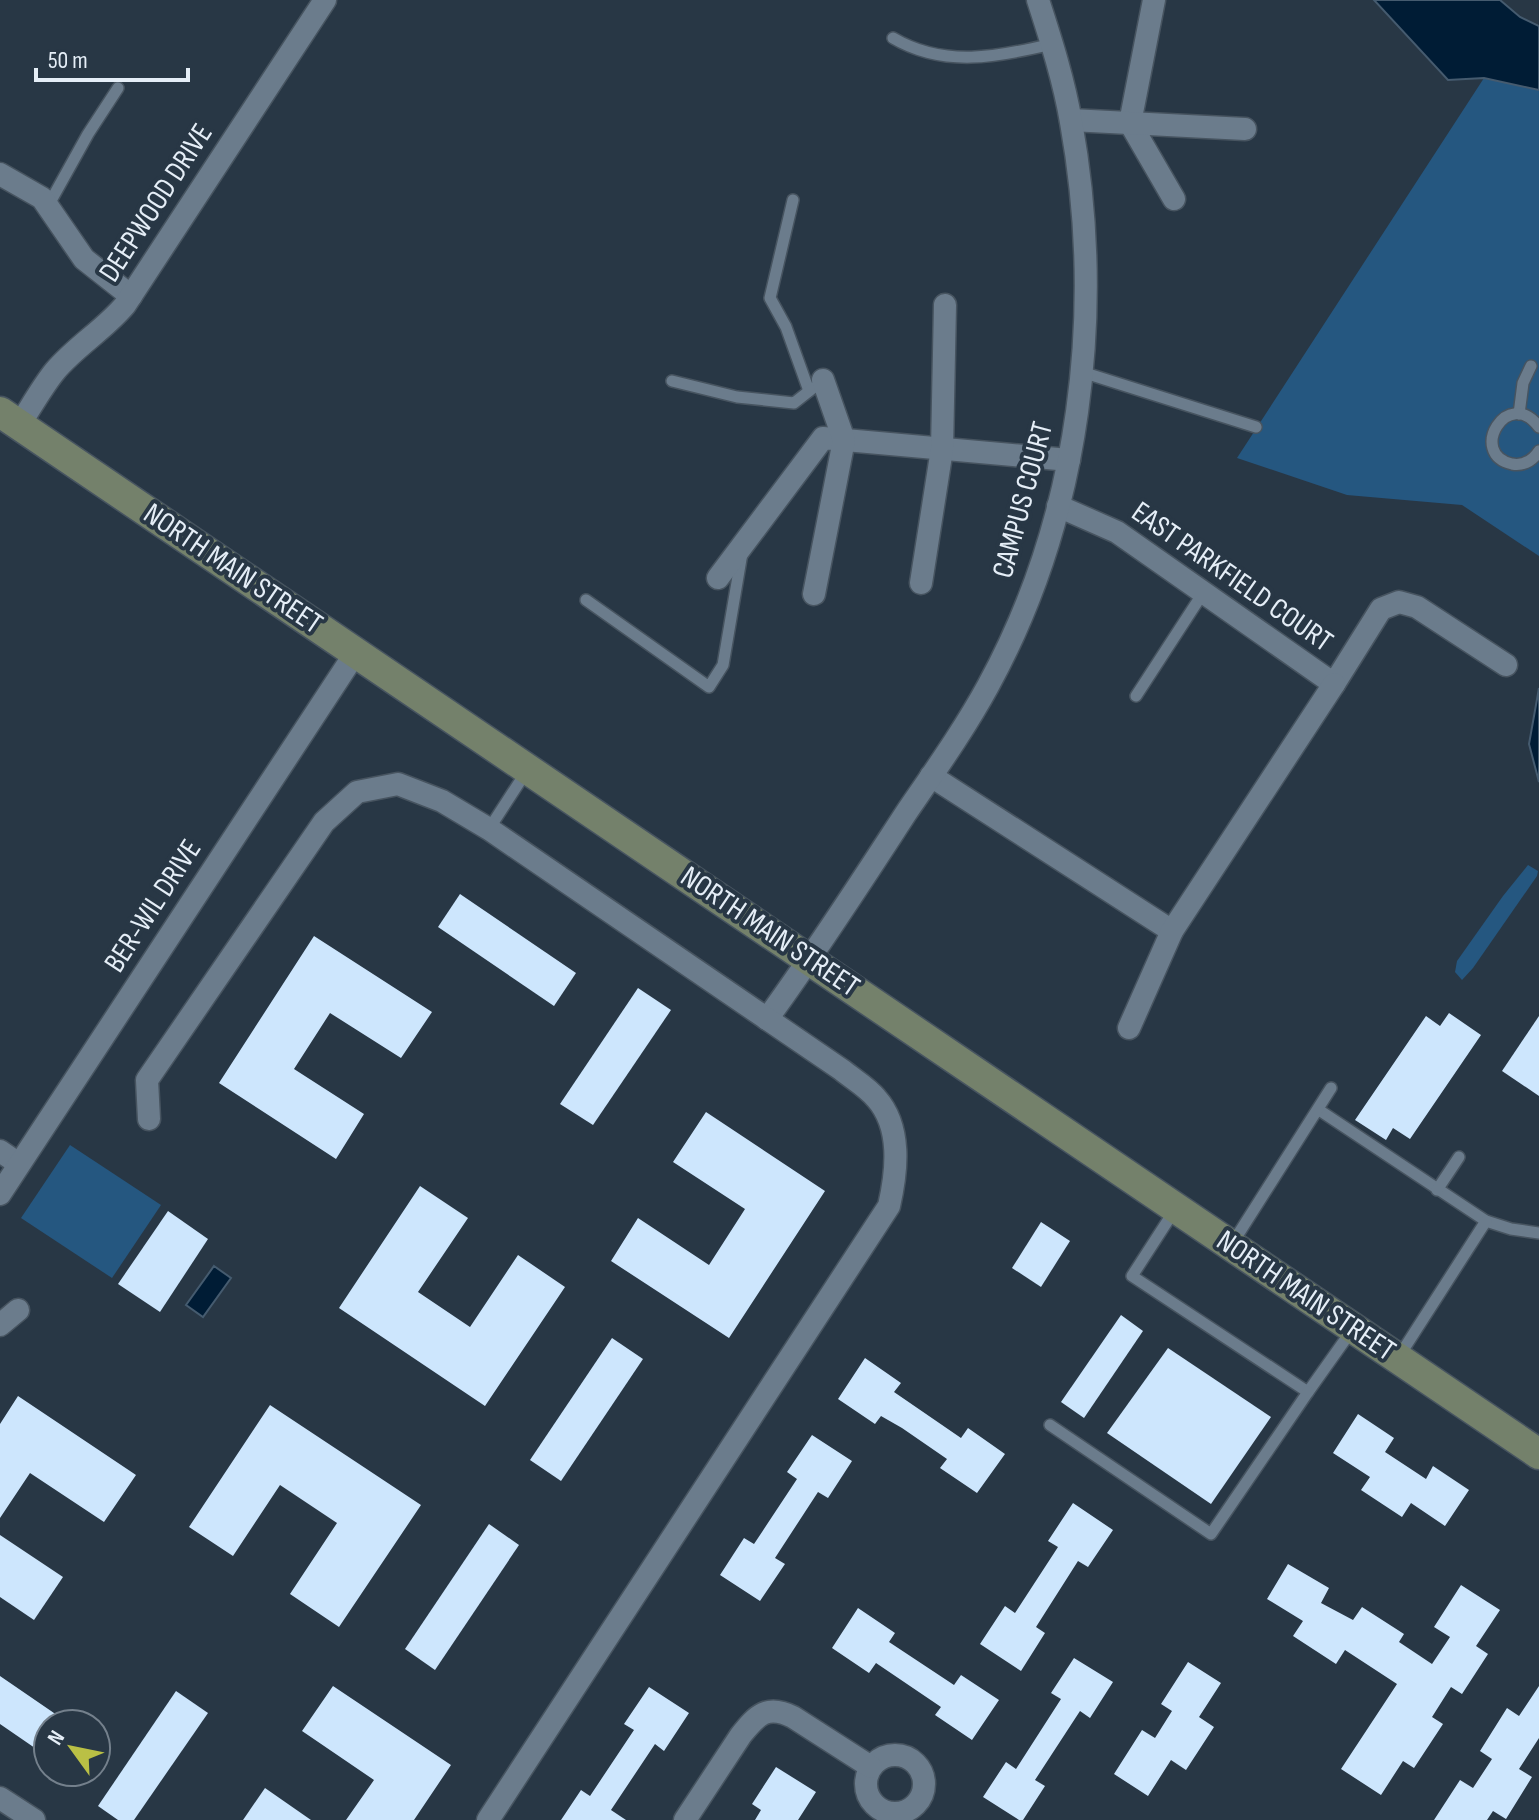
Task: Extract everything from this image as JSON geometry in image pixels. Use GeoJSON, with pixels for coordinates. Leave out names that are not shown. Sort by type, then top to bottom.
{"type":"FeatureCollection","features":[{"type":"Feature","properties":{"kind":"main road","name":"NORTH MAIN STREET"},"geometry":{"type":"LineString","coordinates":[[10,418],[1539,1454]]}},
{"type":"Feature","properties":{"kind":"street","name":"DEEPWOOD DRIVE"},"geometry":{"type":"LineString","coordinates":[[10,418],[73,353],[107,326],[131,296],[325,0]]}},
{"type":"Feature","properties":{"kind":"street","name":"CAMPUS COURT"},"geometry":{"type":"LineString","coordinates":[[767,1019],[810,960],[988,687],[1015,632],[1058,506],[1069,460],[1082,372],[1087,297],[1085,235],[1071,120],[1038,0]]}},
{"type":"Feature","properties":{"kind":"street"},"geometry":{"type":"LineString","coordinates":[[1154,0],[1130,123],[1174,199]]}},
{"type":"Feature","properties":{"kind":"street"},"geometry":{"type":"LineString","coordinates":[[1071,120],[1245,129]]}},
{"type":"Feature","properties":{"kind":"street"},"geometry":{"type":"LineString","coordinates":[[0,174],[42,198],[84,259],[131,296]]}},
{"type":"Feature","properties":{"kind":"street"},"geometry":{"type":"LineString","coordinates":[[921,583],[942,449],[945,305]]}},
{"type":"Feature","properties":{"kind":"street"},"geometry":{"type":"LineString","coordinates":[[814,594],[844,440],[816,386]]}},
{"type":"Feature","properties":{"kind":"street"},"geometry":{"type":"LineString","coordinates":[[718,578],[823,438],[1069,460]]}},
{"type":"Feature","properties":{"kind":"street","name":"EAST PARKFIELD COURT"},"geometry":{"type":"LineString","coordinates":[[1058,506],[1117,532],[1334,684],[1381,609],[1399,602],[1417,607],[1506,665]]}},
{"type":"Feature","properties":{"kind":"street","name":"BER-WIL DRIVE"},"geometry":{"type":"LineString","coordinates":[[0,1194],[356,652]]}},
{"type":"Feature","properties":{"kind":"street"},"geometry":{"type":"LineString","coordinates":[[1129,1028],[1172,931],[1334,684]]}},
{"type":"Feature","properties":{"kind":"street"},"geometry":{"type":"LineString","coordinates":[[931,776],[1172,931]]}},
{"type":"Feature","properties":{"kind":"street"},"geometry":{"type":"LineString","coordinates":[[149,1119],[147,1080],[324,822],[357,792],[398,784],[442,801],[489,829],[842,1070],[877,1098],[893,1129],[897,1171],[889,1206],[488,1820]]}},
{"type":"Feature","properties":{"kind":"street"},"geometry":{"type":"LineString","coordinates":[[0,1151],[19,1164]]}},
{"type":"Feature","properties":{"kind":"street"},"geometry":{"type":"LineString","coordinates":[[685,1820],[741,1735],[751,1722],[766,1711],[780,1711],[793,1717],[871,1767]]}},
{"type":"Feature","properties":{"kind":"street"},"geometry":{"type":"LineString","coordinates":[[0,1798],[34,1820]]}},
{"type":"Feature","properties":{"kind":"lane"},"geometry":{"type":"LineString","coordinates":[[893,38],[908,47],[940,56],[967,59],[1003,56],[1052,44]]}},
{"type":"Feature","properties":{"kind":"lane"},"geometry":{"type":"LineString","coordinates":[[48,206],[118,88]]}},
{"type":"Feature","properties":{"kind":"lane"},"geometry":{"type":"LineString","coordinates":[[672,381],[737,397],[794,403],[816,386],[770,298],[793,200]]}},
{"type":"Feature","properties":{"kind":"lane"},"geometry":{"type":"LineString","coordinates":[[1519,414],[1523,383],[1531,366]]}},
{"type":"Feature","properties":{"kind":"lane"},"geometry":{"type":"LineString","coordinates":[[1082,372],[1256,427]]}},
{"type":"Feature","properties":{"kind":"lane"},"geometry":{"type":"LineString","coordinates":[[1539,427],[1535,421],[1519,414],[1510,415],[1497,424],[1492,440],[1497,455],[1510,464],[1533,459],[1539,451]]}},
{"type":"Feature","properties":{"kind":"lane"},"geometry":{"type":"LineString","coordinates":[[586,600],[709,687],[723,665],[743,545]]}},
{"type":"Feature","properties":{"kind":"lane"},"geometry":{"type":"LineString","coordinates":[[1136,696],[1203,593]]}},
{"type":"Feature","properties":{"kind":"lane"},"geometry":{"type":"LineString","coordinates":[[489,829],[528,769]]}},
{"type":"Feature","properties":{"kind":"lane"},"geometry":{"type":"LineString","coordinates":[[1231,1245],[1331,1088]]}},
{"type":"Feature","properties":{"kind":"lane"},"geometry":{"type":"LineString","coordinates":[[1319,1110],[1486,1221],[1539,1233]]}},
{"type":"Feature","properties":{"kind":"lane"},"geometry":{"type":"LineString","coordinates":[[1437,1190],[1459,1157]]}},
{"type":"Feature","properties":{"kind":"lane"},"geometry":{"type":"LineString","coordinates":[[1177,1208],[1132,1276],[1308,1392]]}},
{"type":"Feature","properties":{"kind":"lane"},"geometry":{"type":"LineString","coordinates":[[1398,1358],[1486,1221]]}},
{"type":"Feature","properties":{"kind":"lane"},"geometry":{"type":"LineString","coordinates":[[1050,1425],[1211,1534],[1353,1329]]}},
{"type":"Feature","properties":{"kind":"shaded area"},"geometry":{"type":"Polygon","coordinates":[[[1374,0],[1500,0],[1520,17],[1539,26],[1539,90],[1484,78],[1448,80],[1374,0]]]}},
{"type":"Feature","properties":{"kind":"shaded area"},"geometry":{"type":"Polygon","coordinates":[[[1484,78],[1539,90],[1539,556],[1462,505],[1347,495],[1237,458],[1484,78]]]}},
{"type":"Feature","properties":{"kind":"shaded area"},"geometry":{"type":"Polygon","coordinates":[[[1539,688],[1539,782],[1529,744],[1539,688]]]}},
{"type":"Feature","properties":{"kind":"shaded area"},"geometry":{"type":"Polygon","coordinates":[[[1528,865],[1538,871],[1537,876],[1462,980],[1455,972],[1457,961],[1528,865]]]}},
{"type":"Feature","properties":{"kind":"shaded area"},"geometry":{"type":"Polygon","coordinates":[[[70,1145],[161,1205],[112,1278],[21,1218],[70,1145]]]}},
{"type":"Feature","properties":{"kind":"shaded area"},"geometry":{"type":"Polygon","coordinates":[[[214,1266],[231,1278],[203,1317],[186,1305],[214,1266]]]}},
{"type":"Feature","properties":{"kind":"building"},"geometry":{"type":"Polygon","coordinates":[[[460,894],[576,973],[554,1006],[438,927],[460,894]]]}},
{"type":"Feature","properties":{"kind":"building"},"geometry":{"type":"Polygon","coordinates":[[[314,936],[432,1012],[401,1058],[330,1013],[294,1069],[364,1114],[336,1159],[219,1083],[314,936]]]}},
{"type":"Feature","properties":{"kind":"building"},"geometry":{"type":"Polygon","coordinates":[[[638,988],[671,1010],[593,1125],[560,1104],[638,988]]]}},
{"type":"Feature","properties":{"kind":"building"},"geometry":{"type":"Polygon","coordinates":[[[1449,1013],[1481,1035],[1410,1139],[1393,1128],[1386,1140],[1355,1120],[1426,1016],[1440,1026],[1449,1013]]]}},
{"type":"Feature","properties":{"kind":"building"},"geometry":{"type":"Polygon","coordinates":[[[1539,1016],[1539,1096],[1502,1071],[1539,1016]]]}},
{"type":"Feature","properties":{"kind":"building"},"geometry":{"type":"Polygon","coordinates":[[[706,1112],[825,1191],[729,1338],[611,1261],[638,1218],[709,1265],[745,1209],[673,1162],[706,1112]]]}},
{"type":"Feature","properties":{"kind":"building"},"geometry":{"type":"Polygon","coordinates":[[[420,1186],[468,1218],[418,1292],[470,1327],[518,1255],[565,1287],[485,1406],[339,1308],[420,1186]]]}},
{"type":"Feature","properties":{"kind":"building"},"geometry":{"type":"Polygon","coordinates":[[[168,1211],[208,1239],[160,1312],[118,1284],[168,1211]]]}},
{"type":"Feature","properties":{"kind":"building"},"geometry":{"type":"Polygon","coordinates":[[[1041,1222],[1070,1241],[1041,1287],[1012,1268],[1041,1222]]]}},
{"type":"Feature","properties":{"kind":"building"},"geometry":{"type":"Polygon","coordinates":[[[1121,1315],[1143,1331],[1084,1418],[1061,1402],[1121,1315]]]}},
{"type":"Feature","properties":{"kind":"building"},"geometry":{"type":"Polygon","coordinates":[[[612,1338],[643,1359],[561,1481],[530,1460],[612,1338]]]}},
{"type":"Feature","properties":{"kind":"building"},"geometry":{"type":"Polygon","coordinates":[[[1168,1348],[1271,1417],[1211,1504],[1107,1433],[1168,1348]]]}},
{"type":"Feature","properties":{"kind":"building"},"geometry":{"type":"Polygon","coordinates":[[[865,1358],[901,1383],[894,1392],[961,1438],[968,1428],[1005,1454],[977,1493],[940,1468],[947,1459],[902,1428],[881,1416],[875,1424],[838,1399],[865,1358]]]}},
{"type":"Feature","properties":{"kind":"building"},"geometry":{"type":"Polygon","coordinates":[[[18,1396],[136,1475],[104,1522],[30,1473],[0,1518],[0,1424],[18,1396]]]}},
{"type":"Feature","properties":{"kind":"building"},"geometry":{"type":"Polygon","coordinates":[[[270,1405],[421,1505],[339,1627],[290,1594],[337,1523],[280,1485],[233,1556],[189,1527],[270,1405]]]}},
{"type":"Feature","properties":{"kind":"building"},"geometry":{"type":"Polygon","coordinates":[[[1358,1414],[1394,1438],[1385,1452],[1426,1479],[1433,1466],[1469,1490],[1445,1526],[1411,1503],[1402,1517],[1361,1490],[1370,1477],[1333,1453],[1358,1414]]]}},
{"type":"Feature","properties":{"kind":"building"},"geometry":{"type":"Polygon","coordinates":[[[812,1435],[852,1461],[828,1498],[818,1492],[775,1558],[785,1564],[760,1601],[720,1575],[744,1538],[754,1544],[797,1479],[787,1472],[812,1435]]]}},
{"type":"Feature","properties":{"kind":"building"},"geometry":{"type":"Polygon","coordinates":[[[1073,1503],[1113,1530],[1088,1567],[1078,1561],[1036,1627],[1045,1633],[1021,1671],[980,1644],[1005,1606],[1015,1613],[1058,1547],[1048,1541],[1073,1503]]]}},
{"type":"Feature","properties":{"kind":"building"},"geometry":{"type":"Polygon","coordinates":[[[489,1524],[519,1545],[435,1670],[405,1649],[489,1524]]]}},
{"type":"Feature","properties":{"kind":"building"},"geometry":{"type":"Polygon","coordinates":[[[0,1535],[63,1577],[34,1620],[0,1597],[0,1535]]]}},
{"type":"Feature","properties":{"kind":"building"},"geometry":{"type":"Polygon","coordinates":[[[1288,1564],[1329,1588],[1321,1603],[1353,1620],[1362,1607],[1404,1634],[1399,1642],[1432,1664],[1450,1637],[1434,1627],[1461,1585],[1500,1610],[1476,1646],[1488,1654],[1462,1694],[1451,1687],[1432,1717],[1443,1724],[1414,1768],[1403,1761],[1381,1795],[1341,1769],[1397,1684],[1345,1650],[1336,1664],[1293,1636],[1303,1621],[1267,1599],[1288,1564]]]}},
{"type":"Feature","properties":{"kind":"building"},"geometry":{"type":"Polygon","coordinates":[[[858,1608],[895,1633],[889,1642],[954,1685],[961,1675],[999,1700],[972,1740],[935,1715],[941,1707],[876,1663],[869,1673],[832,1648],[858,1608]]]}},
{"type":"Feature","properties":{"kind":"building"},"geometry":{"type":"Polygon","coordinates":[[[1074,1658],[1113,1682],[1090,1718],[1080,1711],[1035,1780],[1045,1786],[1023,1820],[1019,1820],[983,1797],[1006,1762],[1016,1769],[1061,1699],[1051,1693],[1074,1658]]]}},
{"type":"Feature","properties":{"kind":"building"},"geometry":{"type":"Polygon","coordinates":[[[1188,1662],[1221,1683],[1199,1717],[1214,1727],[1186,1770],[1171,1760],[1148,1796],[1114,1774],[1142,1730],[1155,1738],[1172,1711],[1161,1704],[1188,1662]]]}},
{"type":"Feature","properties":{"kind":"building"},"geometry":{"type":"Polygon","coordinates":[[[0,1676],[47,1708],[32,1708],[32,1746],[0,1724],[0,1676]]]}},
{"type":"Feature","properties":{"kind":"building"},"geometry":{"type":"Polygon","coordinates":[[[333,1686],[451,1765],[414,1820],[346,1820],[374,1780],[302,1731],[333,1686]]]}},
{"type":"Feature","properties":{"kind":"building"},"geometry":{"type":"Polygon","coordinates":[[[1539,1686],[1539,1738],[1519,1769],[1532,1777],[1506,1819],[1493,1811],[1487,1820],[1434,1820],[1460,1780],[1473,1788],[1492,1759],[1480,1751],[1507,1708],[1519,1716],[1539,1686]]]}},
{"type":"Feature","properties":{"kind":"building"},"geometry":{"type":"Polygon","coordinates":[[[649,1687],[689,1713],[664,1751],[655,1744],[611,1810],[626,1820],[561,1820],[581,1790],[590,1796],[634,1730],[624,1724],[649,1687]]]}},
{"type":"Feature","properties":{"kind":"building"},"geometry":{"type":"Polygon","coordinates":[[[176,1691],[208,1713],[134,1820],[118,1820],[98,1806],[176,1691]]]}},
{"type":"Feature","properties":{"kind":"building"},"geometry":{"type":"Polygon","coordinates":[[[776,1767],[816,1792],[798,1820],[755,1820],[761,1810],[752,1804],[776,1767]]]}},
{"type":"Feature","properties":{"kind":"building"},"geometry":{"type":"Polygon","coordinates":[[[265,1788],[311,1820],[243,1820],[265,1788]]]}}]}
